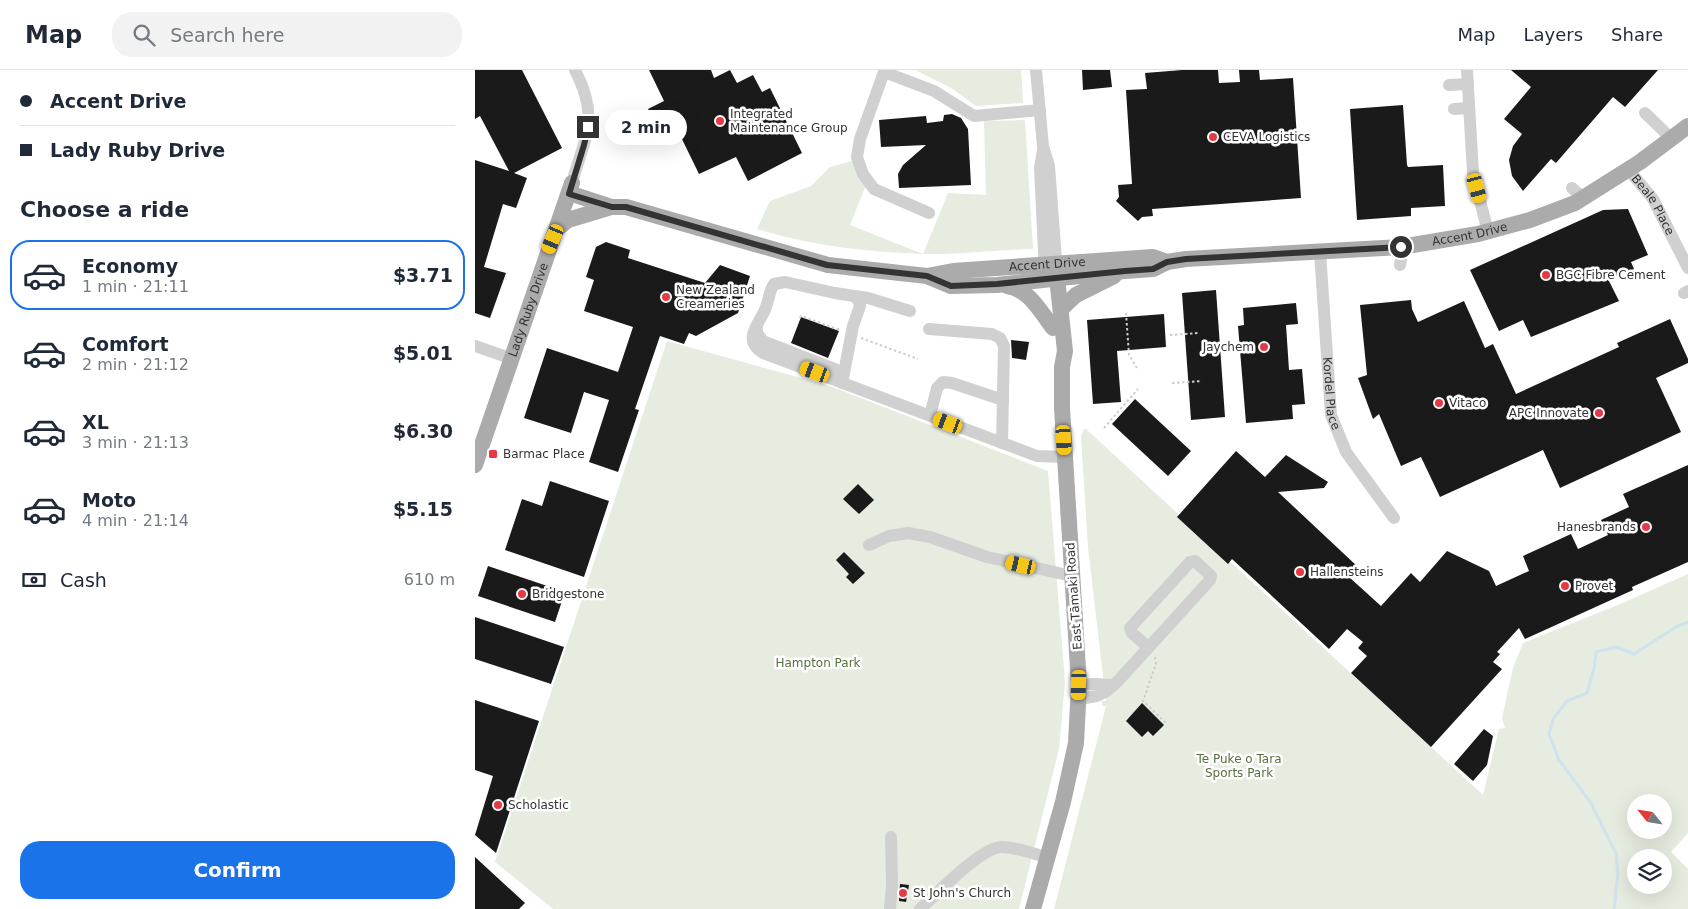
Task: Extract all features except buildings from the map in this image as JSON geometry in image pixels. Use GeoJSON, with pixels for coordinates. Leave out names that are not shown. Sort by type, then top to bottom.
{"type":"FeatureCollection","features":[{"type":"Feature","properties":{"kind":"main road","name":"Accent Drive"},"geometry":{"type":"LineString","coordinates":[[927,276],[953,271],[1125,271],[1153,269],[1167,262],[1186,259],[1403,246],[1488,232],[1530,220],[1575,203],[1578,193],[1628,169],[1683,132]]}},
{"type":"Feature","properties":{"kind":"main road","name":"Accent Drive"},"geometry":{"type":"LineString","coordinates":[[570,188],[619,207],[827,265],[927,276],[951,286],[997,284],[1051,271],[1153,257],[1167,262]]}},
{"type":"Feature","properties":{"kind":"main road","name":"Lady Ruby Drive"},"geometry":{"type":"LineString","coordinates":[[475,465],[558,228],[570,188]]}},
{"type":"Feature","properties":{"kind":"main road"},"geometry":{"type":"LineString","coordinates":[[558,228],[567,220],[619,207]]}},
{"type":"Feature","properties":{"kind":"main road","name":"East Tāmaki Road"},"geometry":{"type":"LineString","coordinates":[[1033,909],[1063,802],[1076,743],[1079,692],[1062,408],[1062,368],[1065,351],[1061,309],[1051,271]]}},
{"type":"Feature","properties":{"kind":"main road","name":"East Tāmaki Road"},"geometry":{"type":"LineString","coordinates":[[1051,271],[1053,328],[1056,351],[1062,368]]}},
{"type":"Feature","properties":{"kind":"main road"},"geometry":{"type":"LineString","coordinates":[[1061,309],[1076,295],[1125,271]]}},
{"type":"Feature","properties":{"kind":"main road"},"geometry":{"type":"LineString","coordinates":[[997,284],[1019,288],[1026,293],[1053,328]]}},
{"type":"Feature","properties":{"kind":"street","name":"Lady Ruby Drive"},"geometry":{"type":"LineString","coordinates":[[570,188],[584,145],[589,109],[575,70]]}},
{"type":"Feature","properties":{"kind":"street","name":"East Tāmaki Road"},"geometry":{"type":"LineString","coordinates":[[1036,70],[1043,146],[1040,168],[1051,271]]}},
{"type":"Feature","properties":{"kind":"street"},"geometry":{"type":"LineString","coordinates":[[1467,70],[1473,173],[1488,232]]}},
{"type":"Feature","properties":{"kind":"street"},"geometry":{"type":"LineString","coordinates":[[929,213],[874,189],[863,174],[857,157],[860,139],[884,72],[934,91],[975,116],[1040,110]]}},
{"type":"Feature","properties":{"kind":"street"},"geometry":{"type":"LineString","coordinates":[[1449,85],[1467,84]]}},
{"type":"Feature","properties":{"kind":"street"},"geometry":{"type":"LineString","coordinates":[[1454,109],[1469,108]]}},
{"type":"Feature","properties":{"kind":"street"},"geometry":{"type":"LineString","coordinates":[[1645,113],[1683,132]]}},
{"type":"Feature","properties":{"kind":"street","name":"Beale Place"},"geometry":{"type":"LineString","coordinates":[[1628,169],[1653,199],[1688,268]]}},
{"type":"Feature","properties":{"kind":"street"},"geometry":{"type":"LineString","coordinates":[[1400,265],[1403,246]]}},
{"type":"Feature","properties":{"kind":"street","name":"Kordel Place"},"geometry":{"type":"LineString","coordinates":[[1320,252],[1331,415],[1346,452],[1394,518]]}},
{"type":"Feature","properties":{"kind":"street"},"geometry":{"type":"LineString","coordinates":[[910,311],[868,298],[785,282],[778,283],[774,284],[771,290],[763,316],[757,323],[754,331],[753,340],[759,351],[842,383],[1037,456],[1065,457]]}},
{"type":"Feature","properties":{"kind":"street"},"geometry":{"type":"LineString","coordinates":[[842,383],[853,326],[860,306],[859,301],[854,296]]}},
{"type":"Feature","properties":{"kind":"street"},"geometry":{"type":"LineString","coordinates":[[929,329],[988,333],[1000,338],[1004,346],[1002,443]]}},
{"type":"Feature","properties":{"kind":"street"},"geometry":{"type":"LineString","coordinates":[[475,346],[511,358]]}},
{"type":"Feature","properties":{"kind":"street"},"geometry":{"type":"LineString","coordinates":[[930,416],[937,388],[943,382],[953,383],[1003,400]]}},
{"type":"Feature","properties":{"kind":"street"},"geometry":{"type":"LineString","coordinates":[[869,545],[899,533],[919,535],[987,557],[1072,576]]}},
{"type":"Feature","properties":{"kind":"street"},"geometry":{"type":"LineString","coordinates":[[1079,692],[1097,696],[1107,691],[1111,685],[1118,681],[1211,578],[1210,574],[1195,561],[1190,562],[1130,628],[1132,633],[1148,647]]}},
{"type":"Feature","properties":{"kind":"street"},"geometry":{"type":"LineString","coordinates":[[890,909],[892,885],[891,837]]}},
{"type":"Feature","properties":{"kind":"street"},"geometry":{"type":"LineString","coordinates":[[920,909],[972,862],[992,848],[1003,847],[1047,857]]}},
{"type":"Feature","properties":{"kind":"path"},"geometry":{"type":"LineString","coordinates":[[1126,313],[1129,355],[1137,368]]}},
{"type":"Feature","properties":{"kind":"path"},"geometry":{"type":"LineString","coordinates":[[1170,336],[1199,333]]}},
{"type":"Feature","properties":{"kind":"path"},"geometry":{"type":"LineString","coordinates":[[910,356],[918,360]]}},
{"type":"Feature","properties":{"kind":"path"},"geometry":{"type":"LineString","coordinates":[[1172,383],[1202,381]]}},
{"type":"Feature","properties":{"kind":"path"},"geometry":{"type":"LineString","coordinates":[[1104,428],[1137,389]]}},
{"type":"Feature","properties":{"kind":"path"},"geometry":{"type":"LineString","coordinates":[[1148,647],[1155,657],[1156,664],[1143,701],[1167,724]]}},
{"type":"Feature","properties":{"kind":"green space"},"geometry":{"type":"Polygon","coordinates":[[[915,70],[1021,70],[1023,103],[976,106],[951,88],[915,70]]]}},
{"type":"Feature","properties":{"kind":"green space"},"geometry":{"type":"Polygon","coordinates":[[[1025,120],[1033,249],[923,254],[948,193],[986,195],[984,121],[1025,120]]]}},
{"type":"Feature","properties":{"kind":"green space"},"geometry":{"type":"Polygon","coordinates":[[[852,161],[866,185],[850,225],[923,254],[881,252],[818,244],[757,229],[770,201],[811,186],[830,167],[852,161]]]}},
{"type":"Feature","properties":{"kind":"green space","name":"Hampton Park"},"geometry":{"type":"Polygon","coordinates":[[[667,341],[830,386],[1048,471],[1065,682],[1059,749],[1019,909],[553,909],[495,862],[667,341]]]}},
{"type":"Feature","properties":{"kind":"green space","name":"Te Puke o Tara Sports Park"},"geometry":{"type":"Polygon","coordinates":[[[1084,429],[1483,795],[1499,729],[1505,728],[1502,718],[1513,668],[1523,643],[1618,605],[1688,574],[1688,833],[1672,851],[1672,849],[1627,849],[1627,894],[1672,894],[1672,853],[1688,869],[1688,909],[1054,909],[1106,706],[1103,706],[1101,701],[1106,701],[1088,548],[1081,436],[1084,429]]]}},
{"type":"Feature","properties":{"kind":"waterway"},"geometry":{"type":"LineString","coordinates":[[1614,909],[1618,874],[1616,853],[1591,803],[1559,760],[1549,734],[1553,719],[1567,701],[1587,693],[1596,652],[1616,647],[1634,654],[1676,627],[1688,622]]}},
{"type":"Feature","properties":{"kind":"place","name":"Integrated Maintenance Group"},"geometry":{"type":"Point","coordinates":[720,121]}},
{"type":"Feature","properties":{"kind":"place","name":"CEVA Logistics"},"geometry":{"type":"Point","coordinates":[1213,137]}},
{"type":"Feature","properties":{"kind":"place","name":"BGC Fibre Cement"},"geometry":{"type":"Point","coordinates":[1546,275]}},
{"type":"Feature","properties":{"kind":"place","name":"New Zealand Creameries"},"geometry":{"type":"Point","coordinates":[666,297]}},
{"type":"Feature","properties":{"kind":"place","name":"Jaychem"},"geometry":{"type":"Point","coordinates":[1264,347]}},
{"type":"Feature","properties":{"kind":"place","name":"Vitaco"},"geometry":{"type":"Point","coordinates":[1439,403]}},
{"type":"Feature","properties":{"kind":"place","name":"APC Innovate"},"geometry":{"type":"Point","coordinates":[1599,413]}},
{"type":"Feature","properties":{"kind":"place","name":"Barmac Place"},"geometry":{"type":"Point","coordinates":[493,454]}},
{"type":"Feature","properties":{"kind":"place","name":"Hanesbrands"},"geometry":{"type":"Point","coordinates":[1646,527]}},
{"type":"Feature","properties":{"kind":"place","name":"Hallensteins"},"geometry":{"type":"Point","coordinates":[1300,572]}},
{"type":"Feature","properties":{"kind":"place","name":"Provet"},"geometry":{"type":"Point","coordinates":[1565,586]}},
{"type":"Feature","properties":{"kind":"place","name":"Bridgestone"},"geometry":{"type":"Point","coordinates":[522,594]}},
{"type":"Feature","properties":{"kind":"place","name":"Scholastic"},"geometry":{"type":"Point","coordinates":[498,805]}},
{"type":"Feature","properties":{"kind":"place","name":"St John's Church"},"geometry":{"type":"Point","coordinates":[903,893]}},
{"type":"Feature","properties":{"kind":"route"},"geometry":{"type":"LineString","coordinates":[[588,127],[569,194],[612,207],[626,207],[827,265],[927,276],[951,286],[997,284],[1153,269],[1167,262],[1186,259],[1401,247]]}}]}
